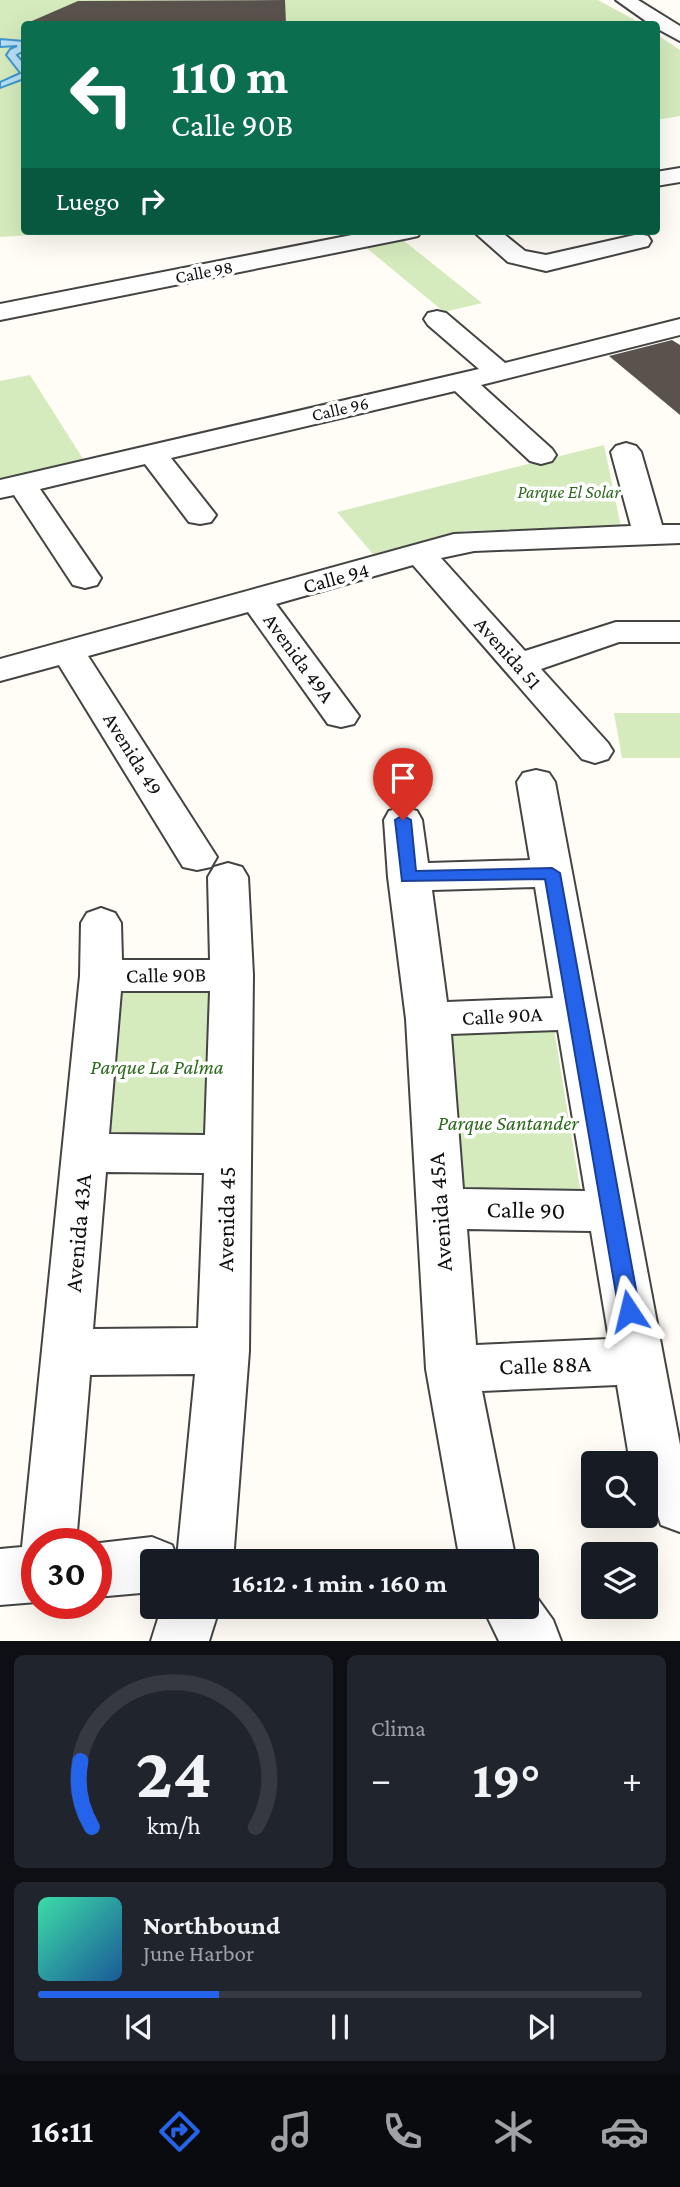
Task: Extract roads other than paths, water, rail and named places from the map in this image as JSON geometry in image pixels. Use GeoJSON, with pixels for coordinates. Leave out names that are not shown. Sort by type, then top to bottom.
{"type":"FeatureCollection","features":[{"type":"Feature","properties":{"kind":"street"},"geometry":{"type":"LineString","coordinates":[[628,1],[659,21]]}},
{"type":"Feature","properties":{"kind":"street"},"geometry":{"type":"LineString","coordinates":[[660,22],[680,35]]}},
{"type":"Feature","properties":{"kind":"street"},"geometry":{"type":"LineString","coordinates":[[660,178],[680,175]]}},
{"type":"Feature","properties":{"kind":"street","name":"Calle 98"},"geometry":{"type":"LineString","coordinates":[[0,312],[389,235]]}},
{"type":"Feature","properties":{"kind":"street"},"geometry":{"type":"LineString","coordinates":[[490,235],[517,257],[547,263],[639,242]]}},
{"type":"Feature","properties":{"kind":"street"},"geometry":{"type":"LineString","coordinates":[[437,318],[499,372]]}},
{"type":"Feature","properties":{"kind":"street","name":"Calle 96"},"geometry":{"type":"LineString","coordinates":[[11,487],[680,327]]}},
{"type":"Feature","properties":{"kind":"street"},"geometry":{"type":"LineString","coordinates":[[460,381],[541,454]]}},
{"type":"Feature","properties":{"kind":"street"},"geometry":{"type":"LineString","coordinates":[[626,452],[665,534]]}},
{"type":"Feature","properties":{"kind":"street"},"geometry":{"type":"LineString","coordinates":[[152,453],[200,514]]}},
{"type":"Feature","properties":{"kind":"street"},"geometry":{"type":"LineString","coordinates":[[11,487],[85,578]]}},
{"type":"Feature","properties":{"kind":"street","name":"Calle 94"},"geometry":{"type":"LineString","coordinates":[[0,670],[474,541],[665,534]]}},
{"type":"Feature","properties":{"kind":"street","name":"Avenida 51"},"geometry":{"type":"LineString","coordinates":[[420,554],[595,751]]}},
{"type":"Feature","properties":{"kind":"street","name":"Avenida 49A"},"geometry":{"type":"LineString","coordinates":[[256,600],[341,716]]}},
{"type":"Feature","properties":{"kind":"street"},"geometry":{"type":"LineString","coordinates":[[518,665],[616,632],[680,632]]}},
{"type":"Feature","properties":{"kind":"street","name":"Avenida 49"},"geometry":{"type":"LineString","coordinates":[[68,652],[213,867]]}},
{"type":"Feature","properties":{"kind":"street"},"geometry":{"type":"LineString","coordinates":[[536,782],[638,1361],[671,1485]]}},
{"type":"Feature","properties":{"kind":"street","name":"Avenida 45A"},"geometry":{"type":"LineString","coordinates":[[403,820],[408,877],[428,1019],[452,1369],[484,1549]]}},
{"type":"Feature","properties":{"kind":"street","name":"Avenida 45"},"geometry":{"type":"LineString","coordinates":[[206,1549],[223,1351],[232,975],[213,867]]}},
{"type":"Feature","properties":{"kind":"street"},"geometry":{"type":"LineString","coordinates":[[408,877],[552,873]]}},
{"type":"Feature","properties":{"kind":"street","name":"Avenida 43A"},"geometry":{"type":"LineString","coordinates":[[50,1528],[101,976],[101,923]]}},
{"type":"Feature","properties":{"kind":"street","name":"Calle 90B"},"geometry":{"type":"LineString","coordinates":[[101,976],[232,975]]}},
{"type":"Feature","properties":{"kind":"street","name":"Calle 90A"},"geometry":{"type":"LineString","coordinates":[[428,1019],[577,1013]]}},
{"type":"Feature","properties":{"kind":"street"},"geometry":{"type":"LineString","coordinates":[[85,1153],[228,1154]]}},
{"type":"Feature","properties":{"kind":"street","name":"Calle 90"},"geometry":{"type":"LineString","coordinates":[[439,1209],[612,1211]]}},
{"type":"Feature","properties":{"kind":"street"},"geometry":{"type":"LineString","coordinates":[[67,1352],[223,1351]]}},
{"type":"Feature","properties":{"kind":"street","name":"Calle 88A"},"geometry":{"type":"LineString","coordinates":[[452,1369],[638,1361]]}},
{"type":"Feature","properties":{"kind":"street"},"geometry":{"type":"LineString","coordinates":[[112,1568],[140,1566]]}},
{"type":"Feature","properties":{"kind":"street"},"geometry":{"type":"LineString","coordinates":[[0,1577],[21,1575]]}},
{"type":"Feature","properties":{"kind":"street"},"geometry":{"type":"LineString","coordinates":[[180,1641],[187,1619]]}},
{"type":"Feature","properties":{"kind":"street"},"geometry":{"type":"LineString","coordinates":[[518,1619],[532,1641]]}},
{"type":"Feature","properties":{"kind":"water"},"geometry":{"type":"Polygon","coordinates":[[[0,39],[21,41],[21,53],[17,55],[21,60],[21,80],[0,88],[0,82],[20,73],[6,55],[10,49],[17,46],[0,47],[0,39]]]}},
{"type":"Feature","properties":{"kind":"park label","name":"Parque El Solar"},"geometry":{"type":"Point","coordinates":[569,492]}},
{"type":"Feature","properties":{"kind":"park label","name":"Parque La Palma"},"geometry":{"type":"Point","coordinates":[157,1067]}},
{"type":"Feature","properties":{"kind":"park label","name":"Parque Santander"},"geometry":{"type":"Point","coordinates":[508,1123]}}]}
